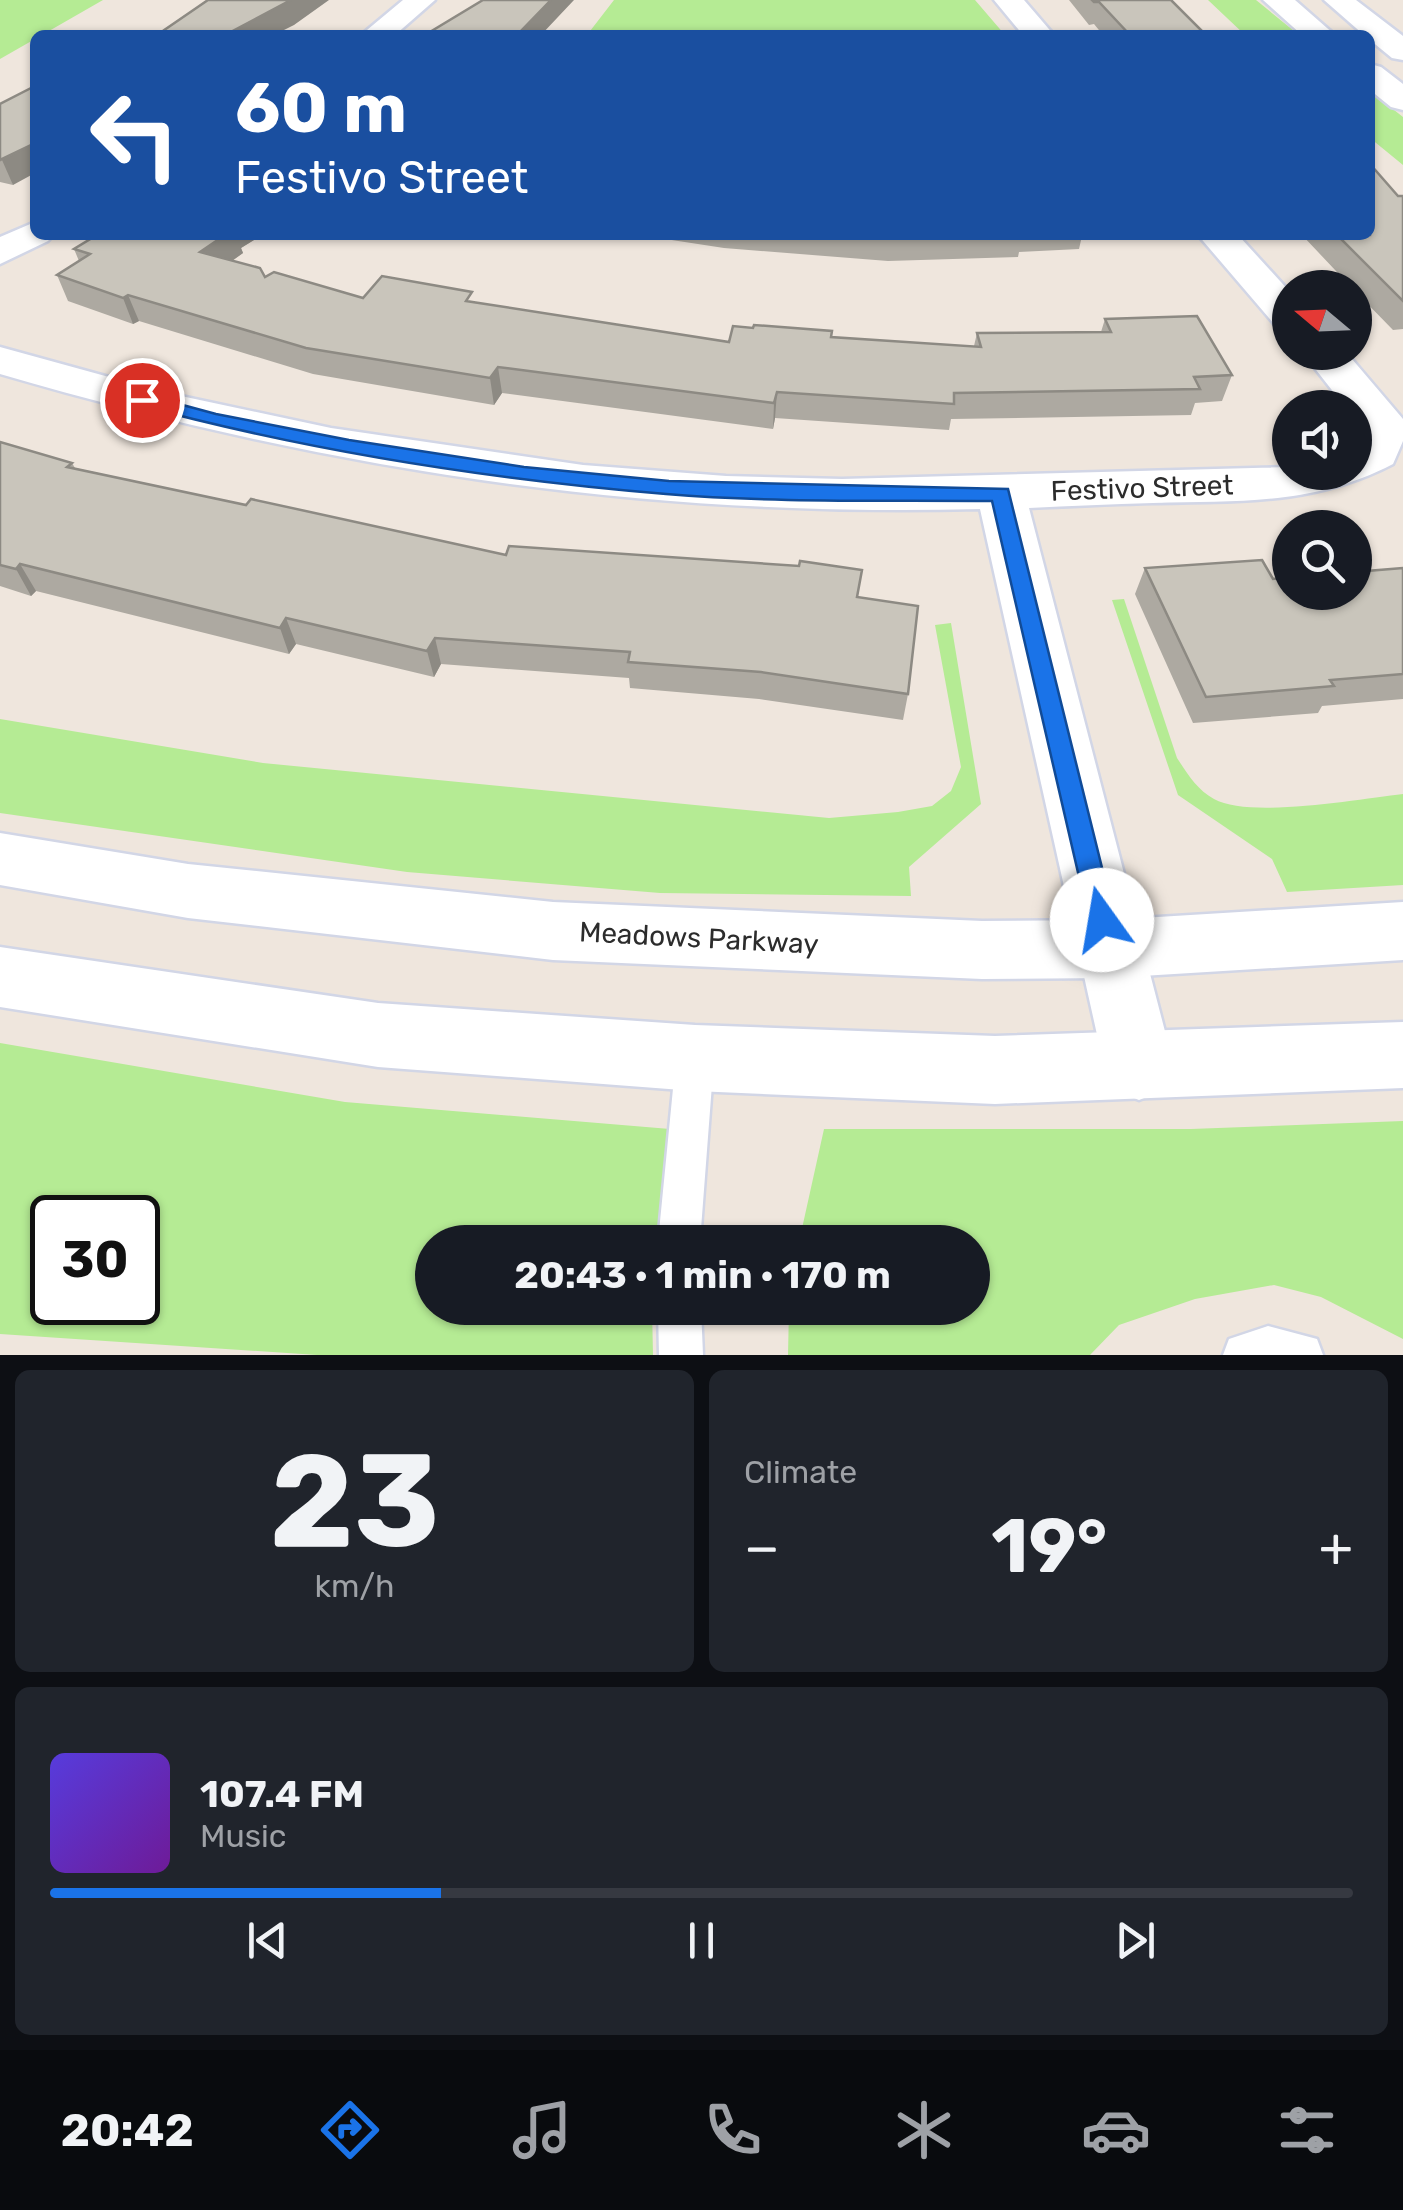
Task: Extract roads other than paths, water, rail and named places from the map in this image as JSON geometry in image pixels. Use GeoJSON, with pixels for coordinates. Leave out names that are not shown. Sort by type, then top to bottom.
{"type":"FeatureCollection","features":[{"type":"Feature","properties":{"kind":"street"},"geometry":{"type":"LineString","coordinates":[[382,30],[421,0]]}},
{"type":"Feature","properties":{"kind":"street"},"geometry":{"type":"LineString","coordinates":[[1008,0],[1035,30]]}},
{"type":"Feature","properties":{"kind":"street"},"geometry":{"type":"LineString","coordinates":[[1277,0],[1314,30]]}},
{"type":"Feature","properties":{"kind":"street"},"geometry":{"type":"LineString","coordinates":[[1338,0],[1403,51]]}},
{"type":"Feature","properties":{"kind":"street"},"geometry":{"type":"LineString","coordinates":[[1375,78],[1403,100]]}},
{"type":"Feature","properties":{"kind":"street"},"geometry":{"type":"LineString","coordinates":[[0,252],[30,236]]}},
{"type":"Feature","properties":{"kind":"street"},"geometry":{"type":"LineString","coordinates":[[1222,240],[1272,296]]}},
{"type":"Feature","properties":{"kind":"street","name":"Festivo Street"},"geometry":{"type":"LineString","coordinates":[[0,360],[215,420],[524,474],[669,488],[821,494],[1001,494],[1272,482]]}},
{"type":"Feature","properties":{"kind":"street"},"geometry":{"type":"LineString","coordinates":[[1338,370],[1355,390]]}},
{"type":"Feature","properties":{"kind":"street"},"geometry":{"type":"LineString","coordinates":[[1372,410],[1384,424],[1377,454],[1372,457]]}},
{"type":"Feature","properties":{"kind":"street"},"geometry":{"type":"LineString","coordinates":[[1001,494],[1139,1066]]}},
{"type":"Feature","properties":{"kind":"street","name":"Meadows Parkway"},"geometry":{"type":"LineString","coordinates":[[0,859],[188,891],[553,931],[982,950],[1109,950],[1403,931]]}},
{"type":"Feature","properties":{"kind":"street"},"geometry":{"type":"LineString","coordinates":[[0,978],[378,1035],[694,1058],[995,1070],[1403,1055]]}},
{"type":"Feature","properties":{"kind":"lane"},"geometry":{"type":"LineString","coordinates":[[680,1225],[694,1058]]}},
{"type":"Feature","properties":{"kind":"lane"},"geometry":{"type":"LineString","coordinates":[[680,1325],[681,1355]]}},
{"type":"Feature","properties":{"kind":"lane"},"geometry":{"type":"LineString","coordinates":[[1246,1355],[1268,1348],[1302,1355]]}}]}
